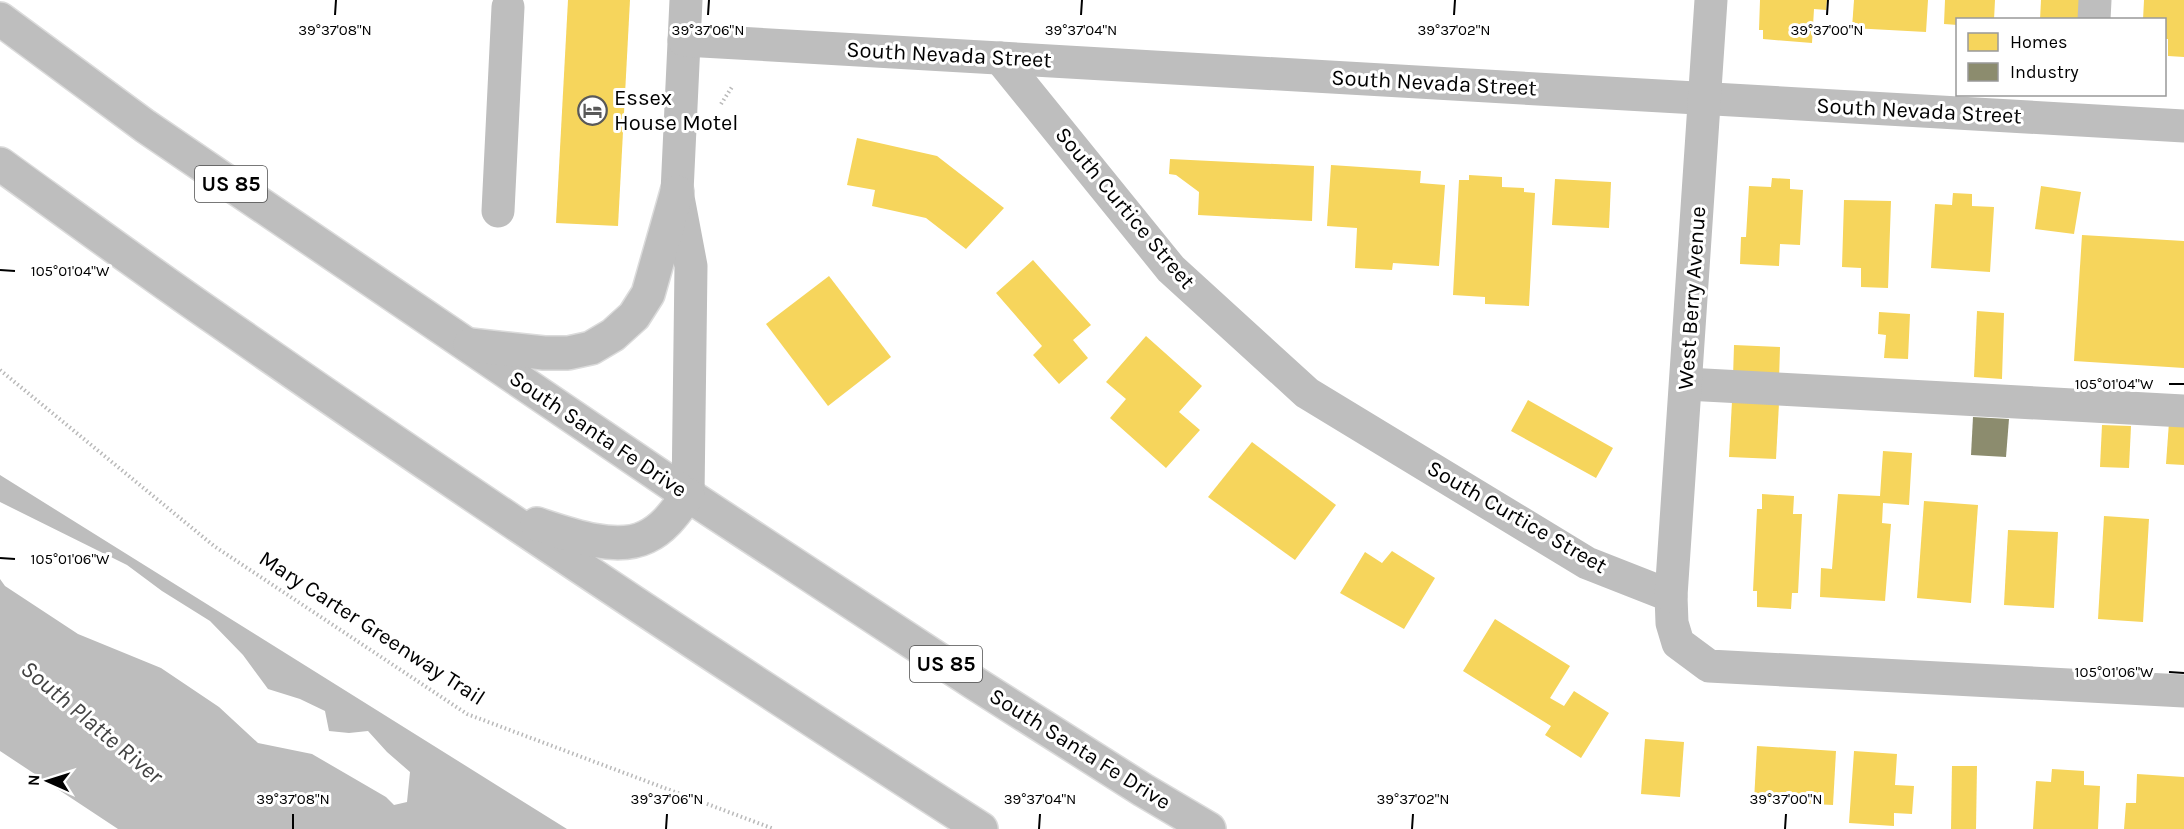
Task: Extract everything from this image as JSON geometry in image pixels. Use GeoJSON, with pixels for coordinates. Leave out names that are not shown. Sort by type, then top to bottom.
{"type":"FeatureCollection","features":[{"type":"Feature","properties":{"kind":"main road"},"geometry":{"type":"LineString","coordinates":[[466,344],[544,353],[568,353],[591,348],[613,335],[634,316],[648,294],[677,192],[686,0]]}},
{"type":"Feature","properties":{"kind":"main road","name":"West Berry Avenue"},"geometry":{"type":"LineString","coordinates":[[1671,596],[1711,0]]}},
{"type":"Feature","properties":{"kind":"main road"},"geometry":{"type":"LineString","coordinates":[[2094,18],[2095,0]]}},
{"type":"Feature","properties":{"kind":"main road"},"geometry":{"type":"LineString","coordinates":[[498,211],[508,7]]}},
{"type":"Feature","properties":{"kind":"main road","name":"South Santa Fe Drive"},"geometry":{"type":"LineString","coordinates":[[0,18],[146,126],[687,495],[983,688],[1209,829]]}},
{"type":"Feature","properties":{"kind":"main road","name":"South Nevada Street"},"geometry":{"type":"LineString","coordinates":[[684,39],[1705,99],[2090,108],[2184,126]]}},
{"type":"Feature","properties":{"kind":"main road","name":"South Curtice Street"},"geometry":{"type":"LineString","coordinates":[[1000,58],[1171,269],[1307,393],[1587,563],[1671,596]]}},
{"type":"Feature","properties":{"kind":"main road"},"geometry":{"type":"LineString","coordinates":[[0,164],[215,319],[789,706],[981,829]]}},
{"type":"Feature","properties":{"kind":"main road"},"geometry":{"type":"LineString","coordinates":[[496,509],[588,539],[629,542],[645,538],[662,527],[674,515],[687,495],[692,266],[677,192]]}},
{"type":"Feature","properties":{"kind":"main road"},"geometry":{"type":"LineString","coordinates":[[1686,384],[2184,411]]}},
{"type":"Feature","properties":{"kind":"main road"},"geometry":{"type":"LineString","coordinates":[[1671,596],[1672,622],[1678,643],[1708,666],[2184,691]]}},
{"type":"Feature","properties":{"kind":"path","name":"Mary Carter Greenway Trail"},"geometry":{"type":"LineString","coordinates":[[0,370],[214,546],[467,714],[774,829]]}},
{"type":"Feature","properties":{"kind":"water","name":"South Platte River"},"geometry":{"type":"Polygon","coordinates":[[[0,475],[567,829],[118,829],[0,751],[0,579],[5,586],[78,634],[161,668],[219,707],[258,743],[312,754],[386,797],[394,805],[407,802],[410,772],[368,731],[349,733],[329,731],[325,711],[300,699],[268,689],[243,655],[210,621],[162,591],[127,565],[0,502],[0,475]]]}},
{"type":"Feature","properties":{"kind":"building: Homes","name":"Essex House Motel"},"geometry":{"type":"Polygon","coordinates":[[[568,0],[630,0],[618,226],[556,223],[568,0]]]}},
{"type":"Feature","properties":{"kind":"building: Homes"},"geometry":{"type":"Polygon","coordinates":[[[1760,0],[1827,0],[1826,10],[1814,9],[1812,43],[1763,39],[1763,30],[1759,30],[1760,0]]]}},
{"type":"Feature","properties":{"kind":"building: Homes"},"geometry":{"type":"Polygon","coordinates":[[[1854,0],[1928,0],[1926,32],[1852,28],[1854,0]]]}},
{"type":"Feature","properties":{"kind":"building: Homes"},"geometry":{"type":"Polygon","coordinates":[[[1945,0],[1995,0],[1994,18],[1956,18],[1956,25],[1944,24],[1945,0]]]}},
{"type":"Feature","properties":{"kind":"building: Homes"},"geometry":{"type":"Polygon","coordinates":[[[2041,0],[2081,0],[2081,18],[2040,18],[2041,0]]]}},
{"type":"Feature","properties":{"kind":"building: Homes"},"geometry":{"type":"Polygon","coordinates":[[[2144,0],[2184,0],[2184,57],[2168,56],[2166,18],[2143,18],[2144,0]]]}},
{"type":"Feature","properties":{"kind":"building: Homes"},"geometry":{"type":"Polygon","coordinates":[[[857,138],[937,156],[1004,208],[966,249],[926,218],[872,206],[875,190],[847,185],[857,138]]]}},
{"type":"Feature","properties":{"kind":"building: Homes"},"geometry":{"type":"Polygon","coordinates":[[[1170,159],[1314,166],[1312,221],[1198,215],[1199,192],[1176,175],[1169,174],[1170,159]]]}},
{"type":"Feature","properties":{"kind":"building: Homes"},"geometry":{"type":"Polygon","coordinates":[[[1331,165],[1421,171],[1420,183],[1445,185],[1439,266],[1393,263],[1392,270],[1355,268],[1357,228],[1327,226],[1331,165]]]}},
{"type":"Feature","properties":{"kind":"building: Homes"},"geometry":{"type":"Polygon","coordinates":[[[1469,175],[1502,177],[1502,187],[1524,188],[1524,192],[1535,193],[1529,306],[1485,304],[1485,297],[1453,295],[1459,180],[1469,180],[1469,175]]]}},
{"type":"Feature","properties":{"kind":"building: Homes"},"geometry":{"type":"Polygon","coordinates":[[[1772,178],[1790,179],[1790,189],[1803,190],[1800,245],[1780,244],[1779,266],[1740,264],[1741,237],[1746,237],[1749,186],[1771,187],[1772,178]]]}},
{"type":"Feature","properties":{"kind":"building: Homes"},"geometry":{"type":"Polygon","coordinates":[[[1555,179],[1611,182],[1609,228],[1552,225],[1555,179]]]}},
{"type":"Feature","properties":{"kind":"building: Homes"},"geometry":{"type":"Polygon","coordinates":[[[2041,186],[2081,192],[2074,234],[2035,229],[2041,186]]]}},
{"type":"Feature","properties":{"kind":"building: Homes"},"geometry":{"type":"Polygon","coordinates":[[[1953,193],[1972,194],[1972,206],[1994,207],[1990,272],[1931,268],[1935,204],[1952,205],[1953,193]]]}},
{"type":"Feature","properties":{"kind":"building: Homes"},"geometry":{"type":"Polygon","coordinates":[[[1844,200],[1891,201],[1888,288],[1861,287],[1861,268],[1842,267],[1844,200]]]}},
{"type":"Feature","properties":{"kind":"building: Homes"},"geometry":{"type":"Polygon","coordinates":[[[2082,235],[2184,241],[2184,368],[2074,361],[2082,235]]]}},
{"type":"Feature","properties":{"kind":"building: Homes"},"geometry":{"type":"Polygon","coordinates":[[[1033,260],[1091,325],[1073,340],[1088,358],[1059,384],[1033,355],[1042,346],[996,293],[1033,260]]]}},
{"type":"Feature","properties":{"kind":"building: Homes"},"geometry":{"type":"Polygon","coordinates":[[[829,276],[891,357],[828,406],[766,324],[829,276]]]}},
{"type":"Feature","properties":{"kind":"building: Homes"},"geometry":{"type":"Polygon","coordinates":[[[1977,311],[2004,313],[2002,379],[1974,377],[1977,311]]]}},
{"type":"Feature","properties":{"kind":"building: Homes"},"geometry":{"type":"Polygon","coordinates":[[[1879,312],[1910,314],[1908,359],[1884,358],[1886,335],[1878,334],[1879,312]]]}},
{"type":"Feature","properties":{"kind":"building: Homes"},"geometry":{"type":"Polygon","coordinates":[[[1146,336],[1202,386],[1179,412],[1200,430],[1166,468],[1110,418],[1126,399],[1106,382],[1146,336]]]}},
{"type":"Feature","properties":{"kind":"building: Homes"},"geometry":{"type":"Polygon","coordinates":[[[1734,345],[1780,347],[1779,379],[1733,377],[1734,345]]]}},
{"type":"Feature","properties":{"kind":"building: Homes"},"geometry":{"type":"Polygon","coordinates":[[[1528,400],[1613,448],[1596,478],[1511,431],[1528,400]]]}},
{"type":"Feature","properties":{"kind":"building: Homes"},"geometry":{"type":"Polygon","coordinates":[[[1732,401],[1779,403],[1776,459],[1729,457],[1732,401]]]}},
{"type":"Feature","properties":{"kind":"building: Homes"},"geometry":{"type":"Polygon","coordinates":[[[2169,422],[2184,423],[2184,465],[2166,464],[2169,422]]]}},
{"type":"Feature","properties":{"kind":"building: Homes"},"geometry":{"type":"Polygon","coordinates":[[[2102,425],[2131,426],[2129,468],[2100,467],[2102,425]]]}},
{"type":"Feature","properties":{"kind":"building: Homes"},"geometry":{"type":"Polygon","coordinates":[[[1252,442],[1336,505],[1295,560],[1208,497],[1252,442]]]}},
{"type":"Feature","properties":{"kind":"building: Homes"},"geometry":{"type":"Polygon","coordinates":[[[1883,451],[1912,453],[1909,505],[1883,503],[1882,523],[1891,524],[1885,601],[1820,597],[1821,568],[1832,569],[1838,494],[1880,496],[1883,451]]]}},
{"type":"Feature","properties":{"kind":"building: Homes"},"geometry":{"type":"Polygon","coordinates":[[[1762,494],[1794,496],[1793,514],[1802,514],[1798,593],[1792,593],[1791,609],[1757,607],[1757,591],[1753,591],[1757,509],[1762,509],[1762,494]]]}},
{"type":"Feature","properties":{"kind":"building: Homes"},"geometry":{"type":"Polygon","coordinates":[[[1924,501],[1978,505],[1971,603],[1917,598],[1924,501]]]}},
{"type":"Feature","properties":{"kind":"building: Homes"},"geometry":{"type":"Polygon","coordinates":[[[2104,516],[2149,519],[2143,622],[2098,619],[2104,516]]]}},
{"type":"Feature","properties":{"kind":"building: Homes"},"geometry":{"type":"Polygon","coordinates":[[[2008,530],[2058,532],[2054,608],[2004,605],[2008,530]]]}},
{"type":"Feature","properties":{"kind":"building: Homes"},"geometry":{"type":"Polygon","coordinates":[[[1392,551],[1435,578],[1404,629],[1340,593],[1365,552],[1382,563],[1392,551]]]}},
{"type":"Feature","properties":{"kind":"building: Homes"},"geometry":{"type":"Polygon","coordinates":[[[1495,619],[1570,666],[1550,698],[1564,706],[1574,691],[1609,713],[1581,758],[1545,735],[1551,726],[1463,671],[1495,619]]]}},
{"type":"Feature","properties":{"kind":"building: Homes"},"geometry":{"type":"Polygon","coordinates":[[[1645,739],[1684,742],[1680,797],[1641,794],[1645,739]]]}},
{"type":"Feature","properties":{"kind":"building: Homes"},"geometry":{"type":"Polygon","coordinates":[[[1757,746],[1836,751],[1833,805],[1754,801],[1757,746]]]}},
{"type":"Feature","properties":{"kind":"building: Homes"},"geometry":{"type":"Polygon","coordinates":[[[1854,751],[1897,754],[1895,785],[1914,786],[1912,814],[1894,813],[1894,826],[1849,823],[1854,751]]]}},
{"type":"Feature","properties":{"kind":"building: Homes"},"geometry":{"type":"Polygon","coordinates":[[[1952,766],[1977,766],[1976,829],[1951,829],[1952,766]]]}},
{"type":"Feature","properties":{"kind":"building: Homes"},"geometry":{"type":"Polygon","coordinates":[[[2052,769],[2084,771],[2084,785],[2100,786],[2098,829],[2033,829],[2036,781],[2051,782],[2052,769]]]}},
{"type":"Feature","properties":{"kind":"building: Homes"},"geometry":{"type":"Polygon","coordinates":[[[2137,774],[2184,777],[2184,829],[2124,829],[2126,803],[2136,803],[2137,774]]]}},
{"type":"Feature","properties":{"kind":"building: Industry"},"geometry":{"type":"Polygon","coordinates":[[[1973,417],[2009,419],[2006,457],[1971,455],[1973,417]]]}},
{"type":"Feature","properties":{"kind":"place","name":"Essex House Motel"},"geometry":{"type":"Point","coordinates":[593,111]}}]}
